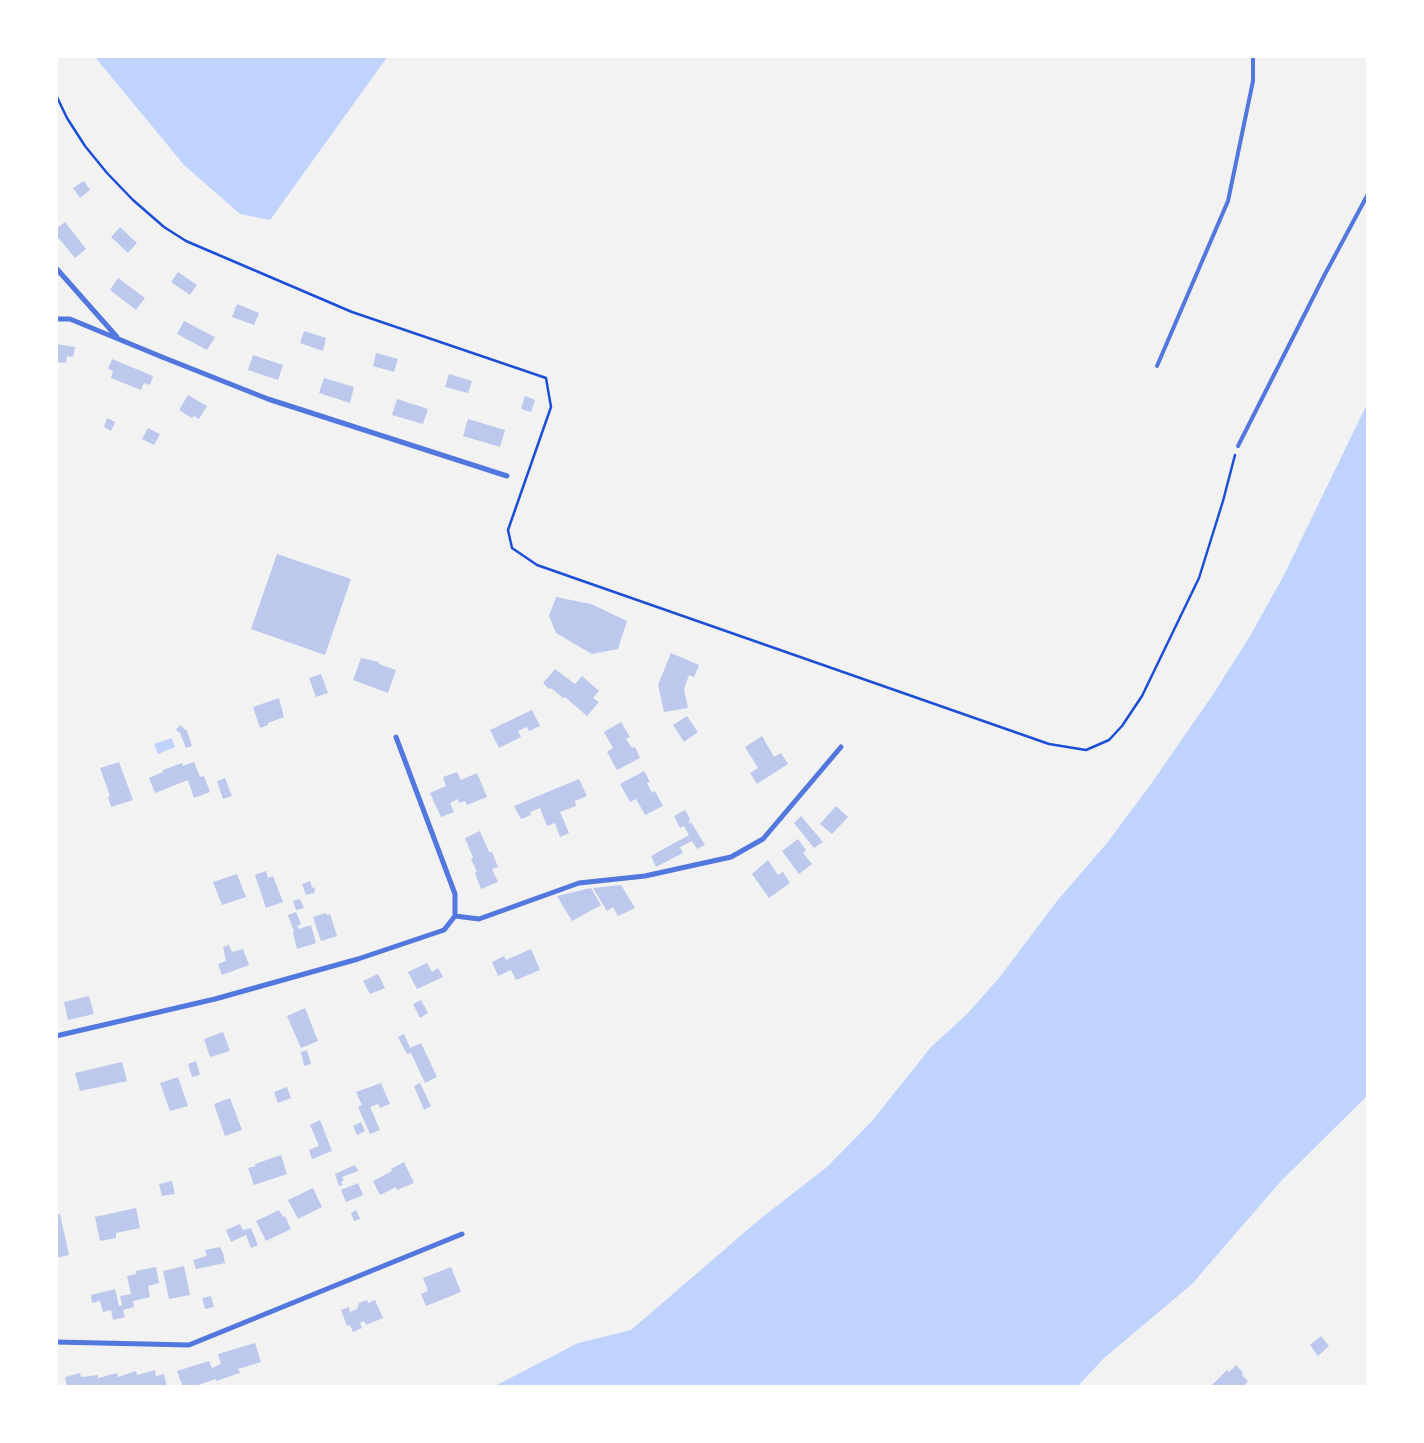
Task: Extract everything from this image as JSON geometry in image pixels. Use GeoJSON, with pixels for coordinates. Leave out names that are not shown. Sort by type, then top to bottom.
{"type":"FeatureCollection","features":[{"type":"Feature","properties":{"kind":"street"},"geometry":{"type":"LineString","coordinates":[[56,268],[119,340]]}},
{"type":"Feature","properties":{"kind":"street"},"geometry":{"type":"LineString","coordinates":[[56,319],[70,320],[268,399],[507,476]]}},
{"type":"Feature","properties":{"kind":"street"},"geometry":{"type":"LineString","coordinates":[[56,1036],[215,998],[358,959],[444,930],[455,916],[456,894],[396,737]]}},
{"type":"Feature","properties":{"kind":"street"},"geometry":{"type":"LineString","coordinates":[[455,916],[479,919],[579,883],[645,876],[731,857],[764,839],[841,748]]}},
{"type":"Feature","properties":{"kind":"street"},"geometry":{"type":"LineString","coordinates":[[56,1342],[189,1345],[462,1234]]}},
{"type":"Feature","properties":{"kind":"lane"},"geometry":{"type":"LineString","coordinates":[[1157,366],[1228,201],[1253,81],[1253,56]]}},
{"type":"Feature","properties":{"kind":"lane"},"geometry":{"type":"LineString","coordinates":[[1238,446],[1368,194]]}},
{"type":"Feature","properties":{"kind":"path"},"geometry":{"type":"LineString","coordinates":[[56,95],[67,118],[85,146],[107,173],[133,200],[164,227],[186,241],[352,312],[546,378],[551,407],[508,530],[512,548],[538,565],[1050,744],[1086,750],[1108,740],[1122,726],[1142,696],[1199,578],[1238,446]]}},
{"type":"Feature","properties":{"kind":"water"},"geometry":{"type":"Polygon","coordinates":[[[388,56],[270,220],[240,214],[184,165],[95,57],[388,56]]]}},
{"type":"Feature","properties":{"kind":"water"},"geometry":{"type":"Polygon","coordinates":[[[1368,402],[1368,1095],[1281,1181],[1192,1284],[1103,1359],[1077,1387],[493,1387],[578,1343],[631,1330],[760,1219],[827,1167],[872,1121],[931,1047],[967,1014],[999,978],[1057,901],[1107,843],[1151,784],[1214,693],[1250,636],[1284,575],[1368,402]]]}},
{"type":"Feature","properties":{"kind":"water"},"geometry":{"type":"Polygon","coordinates":[[[172,738],[175,747],[158,754],[154,744],[172,738]]]}},
{"type":"Feature","properties":{"kind":"building"},"geometry":{"type":"Polygon","coordinates":[[[84,181],[90,190],[80,198],[73,188],[84,181]]]}},
{"type":"Feature","properties":{"kind":"building"},"geometry":{"type":"Polygon","coordinates":[[[65,222],[86,249],[75,258],[56,235],[56,229],[65,222]]]}},
{"type":"Feature","properties":{"kind":"building"},"geometry":{"type":"Polygon","coordinates":[[[120,227],[137,243],[128,253],[111,237],[120,227]]]}},
{"type":"Feature","properties":{"kind":"building"},"geometry":{"type":"Polygon","coordinates":[[[178,272],[197,285],[190,295],[171,282],[178,272]]]}},
{"type":"Feature","properties":{"kind":"building"},"geometry":{"type":"Polygon","coordinates":[[[118,278],[145,298],[136,310],[110,290],[118,278]]]}},
{"type":"Feature","properties":{"kind":"building"},"geometry":{"type":"Polygon","coordinates":[[[237,304],[259,313],[254,325],[232,317],[237,304]]]}},
{"type":"Feature","properties":{"kind":"building"},"geometry":{"type":"Polygon","coordinates":[[[184,321],[215,337],[207,350],[177,334],[184,321]]]}},
{"type":"Feature","properties":{"kind":"building"},"geometry":{"type":"Polygon","coordinates":[[[304,331],[326,338],[323,351],[300,343],[304,331]]]}},
{"type":"Feature","properties":{"kind":"building"},"geometry":{"type":"Polygon","coordinates":[[[56,344],[75,347],[73,357],[67,356],[66,363],[56,362],[56,344]]]}},
{"type":"Feature","properties":{"kind":"building"},"geometry":{"type":"Polygon","coordinates":[[[376,353],[398,359],[394,372],[373,366],[376,353]]]}},
{"type":"Feature","properties":{"kind":"building"},"geometry":{"type":"Polygon","coordinates":[[[253,355],[283,365],[278,380],[248,370],[253,355]]]}},
{"type":"Feature","properties":{"kind":"building"},"geometry":{"type":"Polygon","coordinates":[[[112,359],[153,376],[150,385],[144,383],[141,390],[111,378],[113,371],[108,369],[112,359]]]}},
{"type":"Feature","properties":{"kind":"building"},"geometry":{"type":"Polygon","coordinates":[[[449,374],[472,381],[468,393],[445,387],[449,374]]]}},
{"type":"Feature","properties":{"kind":"building"},"geometry":{"type":"Polygon","coordinates":[[[324,378],[354,387],[350,403],[319,393],[324,378]]]}},
{"type":"Feature","properties":{"kind":"building"},"geometry":{"type":"Polygon","coordinates":[[[188,395],[207,406],[199,419],[194,416],[192,418],[179,410],[188,395]]]}},
{"type":"Feature","properties":{"kind":"building"},"geometry":{"type":"Polygon","coordinates":[[[525,396],[535,400],[531,412],[521,409],[525,396]]]}},
{"type":"Feature","properties":{"kind":"building"},"geometry":{"type":"Polygon","coordinates":[[[397,399],[428,409],[423,424],[392,415],[397,399]]]}},
{"type":"Feature","properties":{"kind":"building"},"geometry":{"type":"Polygon","coordinates":[[[107,418],[115,422],[111,431],[104,427],[107,418]]]}},
{"type":"Feature","properties":{"kind":"building"},"geometry":{"type":"Polygon","coordinates":[[[468,419],[505,430],[500,447],[463,436],[468,419]]]}},
{"type":"Feature","properties":{"kind":"building"},"geometry":{"type":"Polygon","coordinates":[[[148,428],[160,434],[154,445],[142,439],[148,428]]]}},
{"type":"Feature","properties":{"kind":"building"},"geometry":{"type":"Polygon","coordinates":[[[277,554],[351,579],[325,655],[251,629],[277,554]]]}},
{"type":"Feature","properties":{"kind":"building"},"geometry":{"type":"Polygon","coordinates":[[[556,597],[591,604],[627,621],[618,649],[592,654],[556,633],[549,616],[556,597]]]}},
{"type":"Feature","properties":{"kind":"building"},"geometry":{"type":"Polygon","coordinates":[[[671,653],[699,665],[694,677],[689,675],[684,689],[688,708],[664,712],[658,685],[671,653]]]}},
{"type":"Feature","properties":{"kind":"building"},"geometry":{"type":"Polygon","coordinates":[[[361,658],[379,662],[379,664],[396,670],[388,693],[353,680],[361,658]]]}},
{"type":"Feature","properties":{"kind":"building"},"geometry":{"type":"Polygon","coordinates":[[[555,669],[575,684],[582,676],[599,691],[593,698],[599,702],[587,716],[565,697],[563,698],[543,683],[555,669]]]}},
{"type":"Feature","properties":{"kind":"building"},"geometry":{"type":"Polygon","coordinates":[[[321,674],[328,693],[316,697],[309,678],[321,674]]]}},
{"type":"Feature","properties":{"kind":"building"},"geometry":{"type":"Polygon","coordinates":[[[279,698],[284,717],[260,728],[253,707],[279,698]]]}},
{"type":"Feature","properties":{"kind":"building"},"geometry":{"type":"Polygon","coordinates":[[[532,710],[540,726],[529,731],[527,727],[518,731],[521,737],[499,748],[490,730],[532,710]]]}},
{"type":"Feature","properties":{"kind":"building"},"geometry":{"type":"Polygon","coordinates":[[[687,716],[698,732],[684,742],[673,725],[687,716]]]}},
{"type":"Feature","properties":{"kind":"building"},"geometry":{"type":"Polygon","coordinates":[[[621,722],[630,737],[626,739],[632,748],[635,747],[640,758],[617,770],[607,752],[613,748],[604,732],[621,722]]]}},
{"type":"Feature","properties":{"kind":"building"},"geometry":{"type":"Polygon","coordinates":[[[180,725],[187,731],[192,746],[186,748],[180,733],[176,730],[180,725]]]}},
{"type":"Feature","properties":{"kind":"building"},"geometry":{"type":"Polygon","coordinates":[[[762,736],[774,757],[781,753],[788,764],[757,784],[750,773],[758,768],[745,747],[762,736]]]}},
{"type":"Feature","properties":{"kind":"building"},"geometry":{"type":"Polygon","coordinates":[[[119,762],[133,800],[111,807],[108,797],[110,796],[100,768],[119,762]]]}},
{"type":"Feature","properties":{"kind":"building"},"geometry":{"type":"Polygon","coordinates":[[[194,762],[200,777],[204,776],[210,792],[194,798],[188,780],[155,793],[149,778],[182,763],[183,766],[194,762]]]}},
{"type":"Feature","properties":{"kind":"building"},"geometry":{"type":"Polygon","coordinates":[[[644,771],[650,782],[647,783],[652,793],[655,791],[663,806],[645,815],[636,799],[630,802],[620,784],[644,771]]]}},
{"type":"Feature","properties":{"kind":"building"},"geometry":{"type":"Polygon","coordinates":[[[457,772],[461,780],[477,773],[487,797],[467,805],[465,801],[459,803],[458,799],[450,803],[454,812],[441,817],[430,793],[446,786],[443,777],[457,772]]]}},
{"type":"Feature","properties":{"kind":"building"},"geometry":{"type":"Polygon","coordinates":[[[225,778],[232,796],[223,799],[217,781],[225,778]]]}},
{"type":"Feature","properties":{"kind":"building"},"geometry":{"type":"Polygon","coordinates":[[[579,779],[587,796],[575,801],[576,806],[560,812],[569,833],[560,837],[555,823],[547,826],[540,808],[530,812],[531,815],[521,819],[514,806],[579,779]]]}},
{"type":"Feature","properties":{"kind":"building"},"geometry":{"type":"Polygon","coordinates":[[[836,806],[848,817],[832,834],[820,824],[836,806]]]}},
{"type":"Feature","properties":{"kind":"building"},"geometry":{"type":"Polygon","coordinates":[[[685,810],[690,819],[688,824],[691,822],[705,845],[697,849],[692,841],[680,847],[683,853],[656,867],[651,856],[689,835],[684,826],[680,828],[674,816],[685,810]]]}},
{"type":"Feature","properties":{"kind":"building"},"geometry":{"type":"Polygon","coordinates":[[[801,816],[823,842],[814,848],[794,823],[801,816]]]}},
{"type":"Feature","properties":{"kind":"building"},"geometry":{"type":"Polygon","coordinates":[[[480,831],[498,867],[492,869],[498,882],[481,889],[475,873],[477,872],[471,859],[473,858],[465,838],[480,831]]]}},
{"type":"Feature","properties":{"kind":"building"},"geometry":{"type":"Polygon","coordinates":[[[798,839],[806,850],[803,853],[812,864],[799,874],[782,851],[798,839]]]}},
{"type":"Feature","properties":{"kind":"building"},"geometry":{"type":"Polygon","coordinates":[[[768,860],[778,875],[783,872],[790,883],[769,898],[752,874],[768,860]]]}},
{"type":"Feature","properties":{"kind":"building"},"geometry":{"type":"Polygon","coordinates":[[[266,871],[268,878],[273,876],[283,902],[266,908],[255,875],[266,871]]]}},
{"type":"Feature","properties":{"kind":"building"},"geometry":{"type":"Polygon","coordinates":[[[237,874],[246,897],[222,905],[213,882],[237,874]]]}},
{"type":"Feature","properties":{"kind":"building"},"geometry":{"type":"Polygon","coordinates":[[[310,881],[312,888],[314,887],[315,890],[314,893],[306,895],[302,884],[310,881]]]}},
{"type":"Feature","properties":{"kind":"building"},"geometry":{"type":"Polygon","coordinates":[[[621,885],[635,908],[618,916],[613,907],[607,911],[593,888],[621,885]]]}},
{"type":"Feature","properties":{"kind":"building"},"geometry":{"type":"Polygon","coordinates":[[[591,888],[601,905],[572,921],[557,896],[591,888]]]}},
{"type":"Feature","properties":{"kind":"building"},"geometry":{"type":"Polygon","coordinates":[[[300,899],[304,908],[296,910],[293,901],[300,899]]]}},
{"type":"Feature","properties":{"kind":"building"},"geometry":{"type":"Polygon","coordinates":[[[296,912],[301,924],[297,926],[299,929],[311,925],[316,943],[297,949],[288,915],[296,912]]]}},
{"type":"Feature","properties":{"kind":"building"},"geometry":{"type":"Polygon","coordinates":[[[326,913],[327,915],[330,914],[337,936],[321,941],[313,917],[326,913]]]}},
{"type":"Feature","properties":{"kind":"building"},"geometry":{"type":"Polygon","coordinates":[[[229,945],[232,952],[243,949],[249,965],[222,975],[218,964],[226,961],[223,947],[229,945]]]}},
{"type":"Feature","properties":{"kind":"building"},"geometry":{"type":"Polygon","coordinates":[[[531,949],[540,970],[516,980],[511,970],[498,976],[492,962],[504,956],[506,960],[531,949]]]}},
{"type":"Feature","properties":{"kind":"building"},"geometry":{"type":"Polygon","coordinates":[[[427,963],[432,972],[438,968],[443,977],[417,989],[408,972],[427,963]]]}},
{"type":"Feature","properties":{"kind":"building"},"geometry":{"type":"Polygon","coordinates":[[[378,974],[385,988],[370,994],[363,981],[378,974]]]}},
{"type":"Feature","properties":{"kind":"building"},"geometry":{"type":"Polygon","coordinates":[[[89,996],[94,1014],[68,1020],[64,1002],[89,996]]]}},
{"type":"Feature","properties":{"kind":"building"},"geometry":{"type":"Polygon","coordinates":[[[421,1000],[428,1013],[420,1018],[413,1004],[421,1000]]]}},
{"type":"Feature","properties":{"kind":"building"},"geometry":{"type":"Polygon","coordinates":[[[305,1008],[318,1041],[301,1048],[287,1016],[305,1008]]]}},
{"type":"Feature","properties":{"kind":"building"},"geometry":{"type":"Polygon","coordinates":[[[223,1032],[230,1051],[210,1057],[204,1039],[223,1032]]]}},
{"type":"Feature","properties":{"kind":"building"},"geometry":{"type":"Polygon","coordinates":[[[404,1034],[410,1048],[421,1043],[437,1077],[425,1083],[411,1053],[407,1054],[398,1037],[404,1034]]]}},
{"type":"Feature","properties":{"kind":"building"},"geometry":{"type":"Polygon","coordinates":[[[307,1050],[311,1064],[304,1066],[301,1052],[307,1050]]]}},
{"type":"Feature","properties":{"kind":"building"},"geometry":{"type":"Polygon","coordinates":[[[196,1061],[200,1075],[192,1077],[188,1064],[196,1061]]]}},
{"type":"Feature","properties":{"kind":"building"},"geometry":{"type":"Polygon","coordinates":[[[122,1062],[127,1081],[80,1091],[75,1073],[122,1062]]]}},
{"type":"Feature","properties":{"kind":"building"},"geometry":{"type":"Polygon","coordinates":[[[178,1077],[188,1106],[170,1111],[160,1083],[178,1077]]]}},
{"type":"Feature","properties":{"kind":"building"},"geometry":{"type":"Polygon","coordinates":[[[381,1083],[390,1104],[380,1108],[378,1104],[370,1107],[380,1130],[370,1134],[358,1107],[362,1105],[356,1092],[381,1083]]]}},
{"type":"Feature","properties":{"kind":"building"},"geometry":{"type":"Polygon","coordinates":[[[420,1083],[431,1106],[424,1110],[414,1086],[420,1083]]]}},
{"type":"Feature","properties":{"kind":"building"},"geometry":{"type":"Polygon","coordinates":[[[287,1087],[291,1098],[278,1103],[274,1092],[287,1087]]]}},
{"type":"Feature","properties":{"kind":"building"},"geometry":{"type":"Polygon","coordinates":[[[230,1098],[242,1130],[225,1136],[214,1104],[230,1098]]]}},
{"type":"Feature","properties":{"kind":"building"},"geometry":{"type":"Polygon","coordinates":[[[320,1120],[332,1151],[312,1159],[309,1150],[319,1146],[310,1125],[320,1120]]]}},
{"type":"Feature","properties":{"kind":"building"},"geometry":{"type":"Polygon","coordinates":[[[361,1122],[365,1131],[357,1135],[353,1126],[361,1122]]]}},
{"type":"Feature","properties":{"kind":"building"},"geometry":{"type":"Polygon","coordinates":[[[281,1155],[287,1174],[254,1185],[248,1168],[281,1155]]]}},
{"type":"Feature","properties":{"kind":"building"},"geometry":{"type":"Polygon","coordinates":[[[404,1162],[414,1183],[397,1190],[396,1187],[380,1195],[373,1181],[404,1162]]]}},
{"type":"Feature","properties":{"kind":"building"},"geometry":{"type":"Polygon","coordinates":[[[355,1165],[358,1171],[342,1177],[344,1180],[341,1182],[343,1185],[339,1186],[335,1174],[355,1165]]]}},
{"type":"Feature","properties":{"kind":"building"},"geometry":{"type":"Polygon","coordinates":[[[172,1181],[175,1194],[162,1196],[159,1184],[172,1181]]]}},
{"type":"Feature","properties":{"kind":"building"},"geometry":{"type":"Polygon","coordinates":[[[358,1183],[363,1195],[346,1202],[341,1190],[358,1183]]]}},
{"type":"Feature","properties":{"kind":"building"},"geometry":{"type":"Polygon","coordinates":[[[313,1188],[322,1207],[298,1219],[288,1200],[313,1188]]]}},
{"type":"Feature","properties":{"kind":"building"},"geometry":{"type":"Polygon","coordinates":[[[136,1208],[140,1228],[116,1233],[116,1238],[100,1241],[95,1217],[136,1208]]]}},
{"type":"Feature","properties":{"kind":"building"},"geometry":{"type":"Polygon","coordinates":[[[279,1210],[283,1217],[285,1216],[291,1229],[266,1241],[256,1221],[279,1210]]]}},
{"type":"Feature","properties":{"kind":"building"},"geometry":{"type":"Polygon","coordinates":[[[356,1210],[360,1219],[354,1221],[351,1213],[356,1210]]]}},
{"type":"Feature","properties":{"kind":"building"},"geometry":{"type":"Polygon","coordinates":[[[60,1214],[69,1255],[56,1258],[56,1215],[60,1214]]]}},
{"type":"Feature","properties":{"kind":"building"},"geometry":{"type":"Polygon","coordinates":[[[240,1224],[243,1230],[251,1228],[258,1245],[251,1248],[246,1235],[231,1242],[226,1230],[240,1224]]]}},
{"type":"Feature","properties":{"kind":"building"},"geometry":{"type":"Polygon","coordinates":[[[220,1247],[225,1263],[196,1269],[193,1260],[207,1256],[205,1250],[220,1247]]]}},
{"type":"Feature","properties":{"kind":"building"},"geometry":{"type":"Polygon","coordinates":[[[184,1266],[190,1295],[169,1299],[163,1271],[184,1266]]]}},
{"type":"Feature","properties":{"kind":"building"},"geometry":{"type":"Polygon","coordinates":[[[156,1267],[159,1283],[148,1286],[150,1297],[133,1301],[134,1307],[123,1310],[125,1317],[113,1320],[111,1310],[103,1312],[100,1301],[92,1303],[91,1295],[115,1289],[119,1306],[122,1305],[120,1296],[131,1294],[127,1276],[136,1274],[136,1271],[156,1267]]]}},
{"type":"Feature","properties":{"kind":"building"},"geometry":{"type":"Polygon","coordinates":[[[451,1267],[461,1292],[426,1306],[421,1294],[428,1291],[423,1278],[451,1267]]]}},
{"type":"Feature","properties":{"kind":"building"},"geometry":{"type":"Polygon","coordinates":[[[211,1296],[214,1307],[205,1309],[202,1298],[211,1296]]]}},
{"type":"Feature","properties":{"kind":"building"},"geometry":{"type":"Polygon","coordinates":[[[367,1300],[368,1303],[375,1300],[383,1318],[366,1325],[364,1321],[360,1323],[362,1328],[353,1332],[350,1325],[347,1326],[341,1310],[349,1307],[350,1312],[357,1309],[359,1303],[367,1300]]]}},
{"type":"Feature","properties":{"kind":"building"},"geometry":{"type":"Polygon","coordinates":[[[1321,1336],[1329,1346],[1318,1356],[1310,1345],[1321,1336]]]}},
{"type":"Feature","properties":{"kind":"building"},"geometry":{"type":"Polygon","coordinates":[[[255,1343],[261,1362],[238,1369],[240,1373],[216,1381],[216,1379],[192,1387],[183,1387],[177,1371],[209,1361],[212,1368],[221,1364],[218,1354],[255,1343]]]}},
{"type":"Feature","properties":{"kind":"building"},"geometry":{"type":"Polygon","coordinates":[[[1236,1365],[1248,1381],[1243,1387],[1210,1387],[1227,1370],[1229,1372],[1236,1365]]]}},
{"type":"Feature","properties":{"kind":"building"},"geometry":{"type":"Polygon","coordinates":[[[155,1370],[156,1376],[164,1374],[167,1387],[67,1387],[65,1377],[80,1373],[81,1377],[98,1375],[98,1378],[117,1373],[118,1377],[136,1371],[137,1375],[155,1370]]]}}]}
